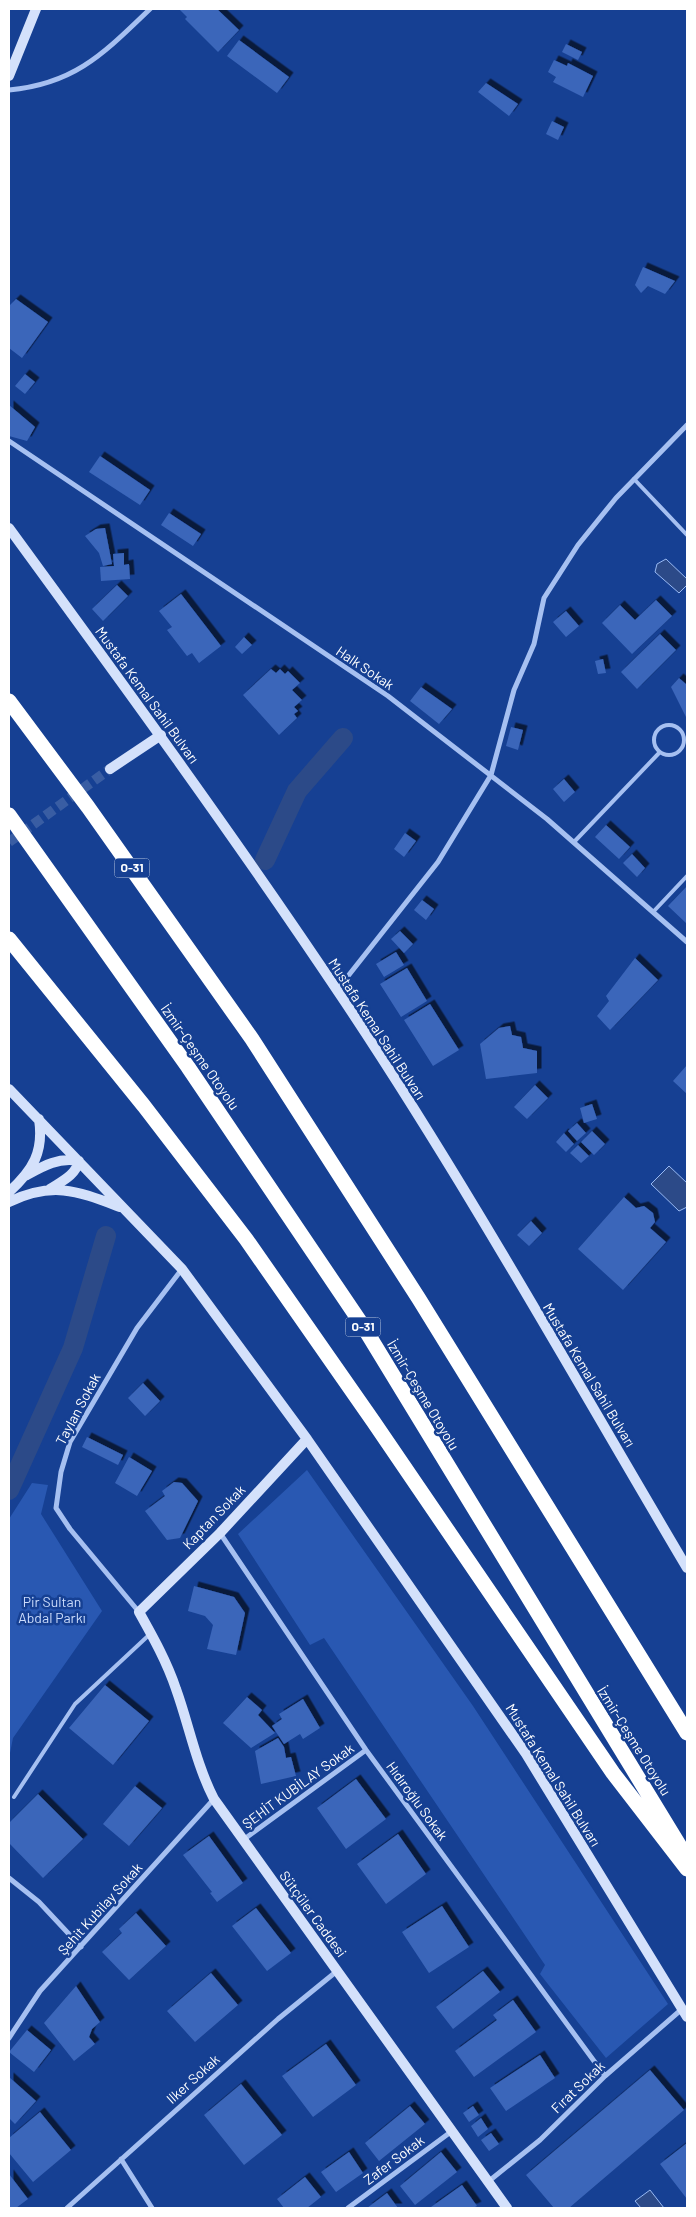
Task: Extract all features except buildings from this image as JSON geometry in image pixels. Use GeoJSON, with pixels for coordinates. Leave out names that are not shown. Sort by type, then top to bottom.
{"type":"FeatureCollection","features":[{"type":"Feature","properties":{"kind":"highway","name":"O-31"},"geometry":{"type":"LineString","coordinates":[[9,700],[88,807],[252,1038],[419,1299],[687,1733]]}},
{"type":"Feature","properties":{"kind":"highway","name":"İzmir-Çeşme Otoyolu"},"geometry":{"type":"LineString","coordinates":[[9,815],[188,1067],[363,1326],[687,1858]]}},
{"type":"Feature","properties":{"kind":"highway"},"geometry":{"type":"LineString","coordinates":[[9,939],[144,1106],[246,1239],[373,1421],[613,1773],[687,1869]]}},
{"type":"Feature","properties":{"kind":"street"},"geometry":{"type":"LineString","coordinates":[[9,76],[36,9]]}},
{"type":"Feature","properties":{"kind":"street"},"geometry":{"type":"LineString","coordinates":[[9,90],[55,82],[90,63],[150,9]]}},
{"type":"Feature","properties":{"kind":"street"},"geometry":{"type":"LineString","coordinates":[[337,990],[438,862],[491,775],[514,690],[534,644],[544,598],[578,545],[634,479],[687,425]]}},
{"type":"Feature","properties":{"kind":"street","name":"Halk Sokak"},"geometry":{"type":"LineString","coordinates":[[9,441],[388,696],[574,842],[687,942]]}},
{"type":"Feature","properties":{"kind":"street","name":"Mustafa Kemal Sahil Bulvarı"},"geometry":{"type":"LineString","coordinates":[[9,528],[161,735],[337,990],[460,1186],[687,1568]]}},
{"type":"Feature","properties":{"kind":"street"},"geometry":{"type":"LineString","coordinates":[[110,769],[161,735]]}},
{"type":"Feature","properties":{"kind":"street","name":"Mustafa Kemal Sahil Bulvarı"},"geometry":{"type":"LineString","coordinates":[[9,1089],[182,1269],[307,1439],[526,1754],[685,2013]]}},
{"type":"Feature","properties":{"kind":"street"},"geometry":{"type":"LineString","coordinates":[[9,1192],[25,1176],[36,1160],[42,1135],[39,1119]]}},
{"type":"Feature","properties":{"kind":"street"},"geometry":{"type":"LineString","coordinates":[[25,1176],[56,1160],[65,1158],[79,1160],[77,1168],[71,1176],[50,1189]]}},
{"type":"Feature","properties":{"kind":"street"},"geometry":{"type":"LineString","coordinates":[[9,1202],[33,1192],[50,1189],[75,1192],[124,1208]]}},
{"type":"Feature","properties":{"kind":"street","name":"Taylan Sokak"},"geometry":{"type":"LineString","coordinates":[[139,1612],[70,1529],[56,1508],[61,1472],[70,1442],[137,1328],[182,1269]]}},
{"type":"Feature","properties":{"kind":"street","name":"Kaptan Sokak"},"geometry":{"type":"LineString","coordinates":[[139,1612],[220,1533],[307,1439]]}},
{"type":"Feature","properties":{"kind":"street","name":"Hıdıroğlu Sokak"},"geometry":{"type":"LineString","coordinates":[[220,1533],[366,1750],[605,2076]]}},
{"type":"Feature","properties":{"kind":"street","name":"Sütçüler Caddesi"},"geometry":{"type":"LineString","coordinates":[[139,1612],[151,1633],[176,1688],[206,1784],[214,1799],[508,2208]]}},
{"type":"Feature","properties":{"kind":"street","name":"ŞEHİT KUBİLAY Sokak"},"geometry":{"type":"LineString","coordinates":[[243,1840],[366,1750]]}},
{"type":"Feature","properties":{"kind":"street","name":"Şehit Kubilay Sokak"},"geometry":{"type":"LineString","coordinates":[[9,2038],[40,1991],[214,1799]]}},
{"type":"Feature","properties":{"kind":"street"},"geometry":{"type":"LineString","coordinates":[[9,1878],[38,1902],[81,1947]]}},
{"type":"Feature","properties":{"kind":"street","name":"Ilker Sokak"},"geometry":{"type":"LineString","coordinates":[[67,2208],[278,2019],[337,1971]]}},
{"type":"Feature","properties":{"kind":"street","name":"Fırat Sokak"},"geometry":{"type":"LineString","coordinates":[[489,2181],[540,2140],[605,2076],[685,2013]]}},
{"type":"Feature","properties":{"kind":"street","name":"Zafer Sokak"},"geometry":{"type":"LineString","coordinates":[[348,2208],[453,2130]]}},
{"type":"Feature","properties":{"kind":"street"},"geometry":{"type":"LineString","coordinates":[[121,2159],[152,2208]]}},
{"type":"Feature","properties":{"kind":"lane"},"geometry":{"type":"LineString","coordinates":[[634,479],[687,535]]}},
{"type":"Feature","properties":{"kind":"lane"},"geometry":{"type":"LineString","coordinates":[[667,726],[676,727],[683,734],[684,744],[682,749],[674,755],[660,752],[655,743],[659,730],[667,726]]}},
{"type":"Feature","properties":{"kind":"lane"},"geometry":{"type":"LineString","coordinates":[[574,842],[660,752]]}},
{"type":"Feature","properties":{"kind":"lane"},"geometry":{"type":"LineString","coordinates":[[654,911],[687,876]]}},
{"type":"Feature","properties":{"kind":"lane"},"geometry":{"type":"LineString","coordinates":[[14,1797],[75,1704],[151,1633]]}},
{"type":"Feature","properties":{"kind":"green space"},"geometry":{"type":"Polygon","coordinates":[[[307,1470],[473,1706],[668,2004],[606,2058],[540,1974],[545,1965],[324,1638],[310,1645],[238,1534],[307,1470]]]}},
{"type":"Feature","properties":{"kind":"green space","name":"Pir Sultan Abdal Parkı"},"geometry":{"type":"Polygon","coordinates":[[[32,1483],[48,1485],[41,1514],[102,1611],[13,1738],[9,1758],[9,1519],[32,1483]]]}},
{"type":"Feature","properties":{"kind":"shaded area"},"geometry":{"type":"Polygon","coordinates":[[[666,559],[687,579],[687,585],[679,593],[655,572],[657,564],[666,559]]]}},
{"type":"Feature","properties":{"kind":"shaded area"},"geometry":{"type":"Polygon","coordinates":[[[669,1166],[687,1183],[687,1207],[679,1211],[651,1184],[669,1166]]]}},
{"type":"Feature","properties":{"kind":"shaded area"},"geometry":{"type":"Polygon","coordinates":[[[650,2190],[664,2208],[641,2208],[635,2201],[650,2190]]]}},
{"type":"Feature","properties":{"kind":"waterway"},"geometry":{"type":"LineString","coordinates":[[265,860],[297,791],[343,738]]}},
{"type":"Feature","properties":{"kind":"waterway"},"geometry":{"type":"LineString","coordinates":[[9,1490],[73,1348],[106,1236]]}},
{"type":"Feature","properties":{"kind":"tunnel"},"geometry":{"type":"LineString","coordinates":[[9,842],[110,769]]}}]}
